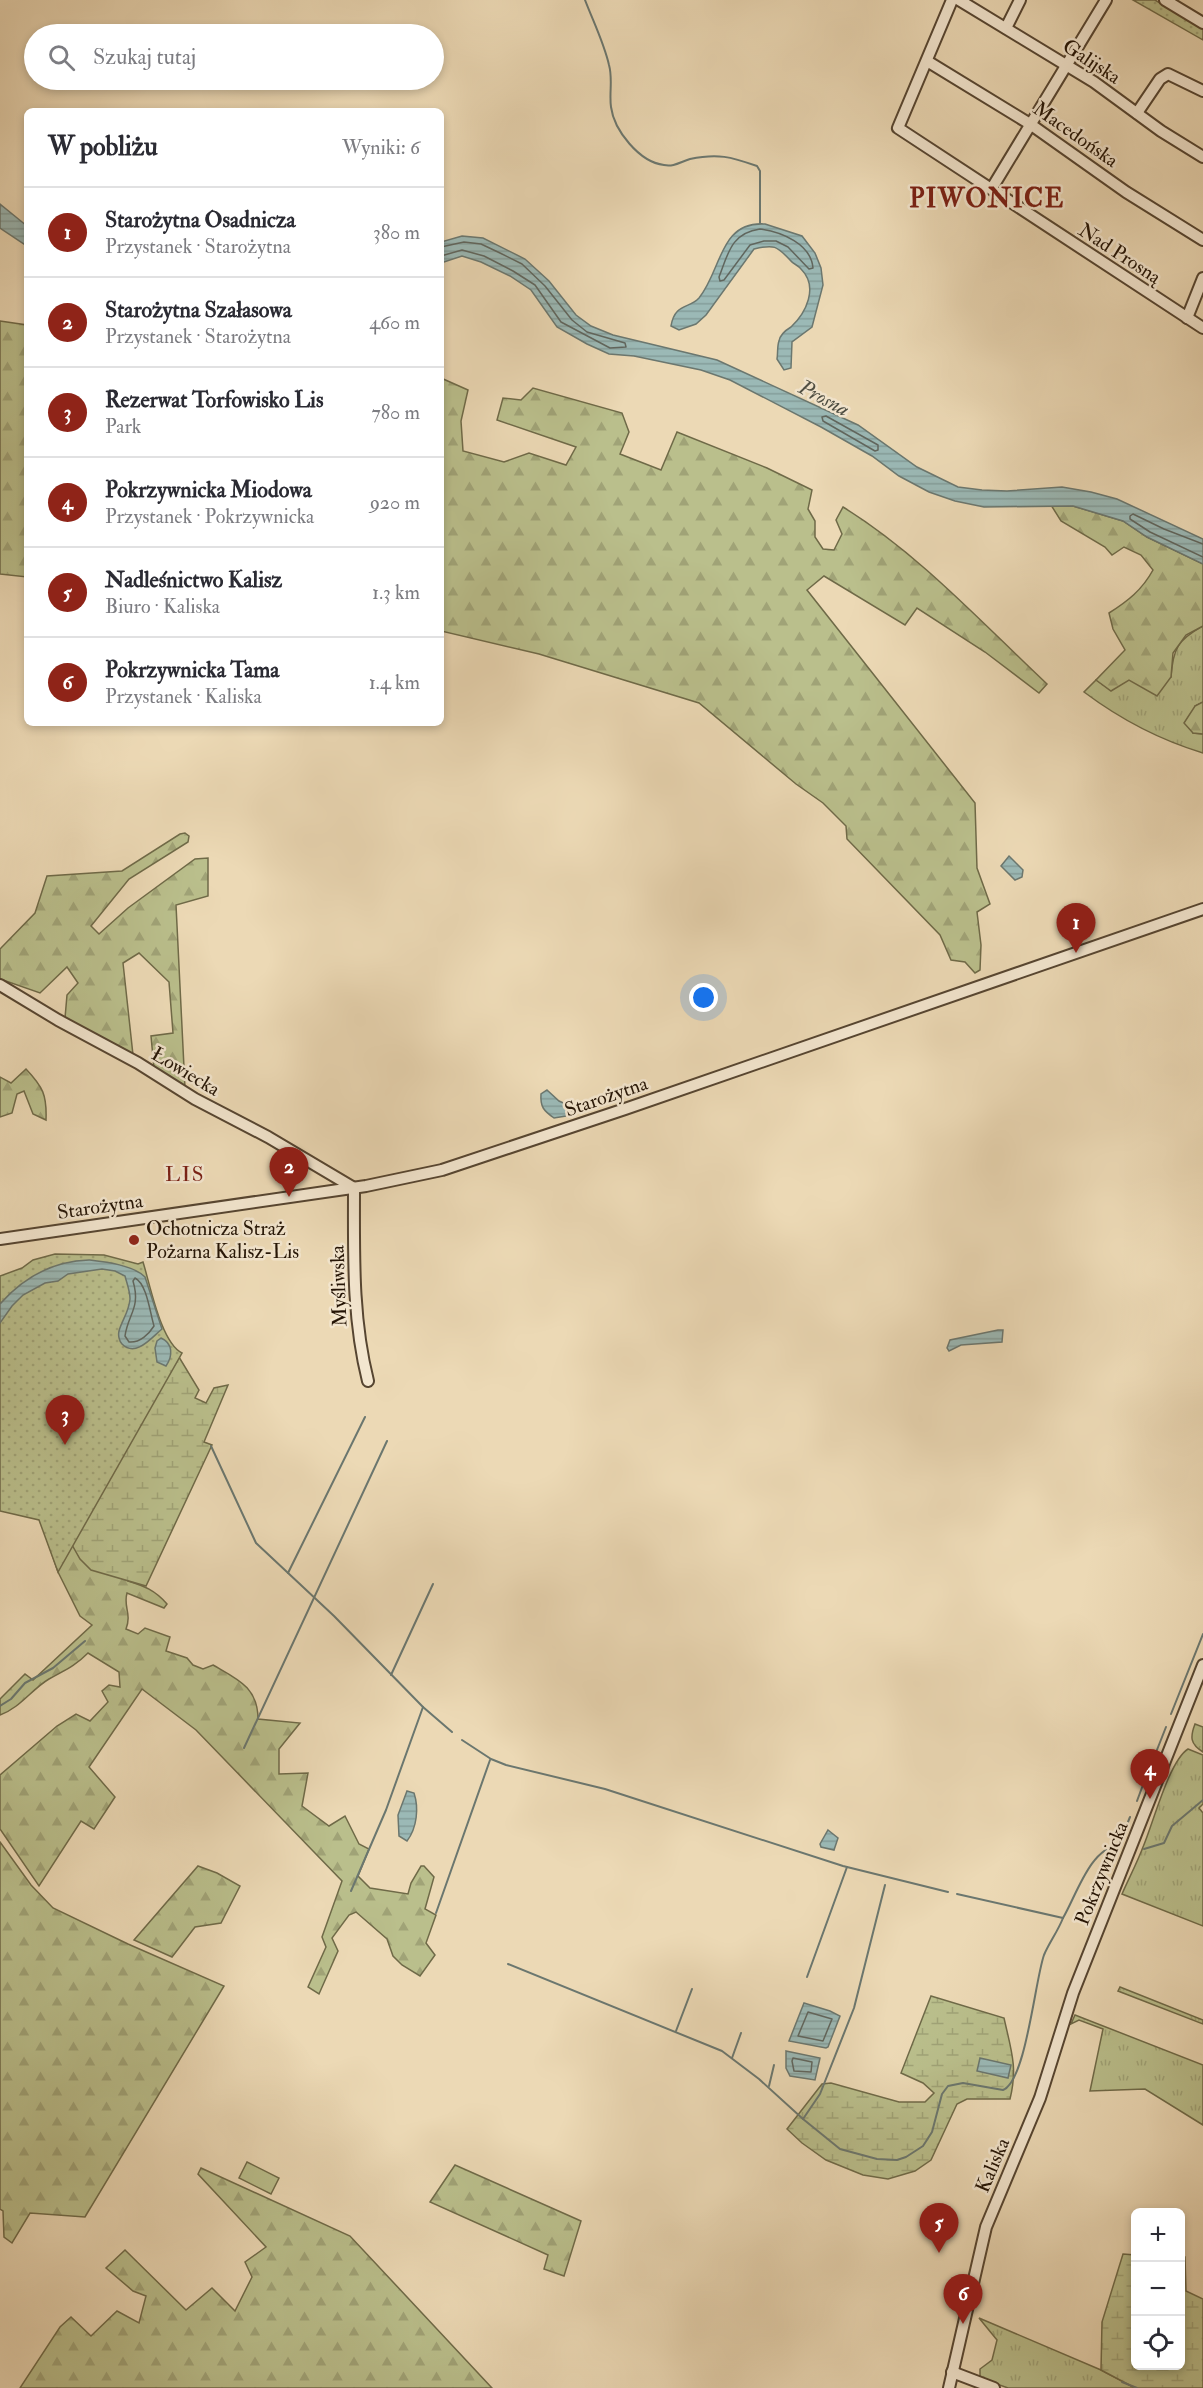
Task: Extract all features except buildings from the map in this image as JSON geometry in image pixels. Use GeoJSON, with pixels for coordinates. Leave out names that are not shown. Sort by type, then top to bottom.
{"type":"FeatureCollection","features":[{"type":"Feature","properties":{"kind":"street"},"geometry":{"type":"LineString","coordinates":[[927,61],[952,0]]}},
{"type":"Feature","properties":{"kind":"street","name":"Galijska"},"geometry":{"type":"LineString","coordinates":[[959,0],[1066,65],[1167,135],[1203,157]]}},
{"type":"Feature","properties":{"kind":"street"},"geometry":{"type":"LineString","coordinates":[[1006,28],[1020,0]]}},
{"type":"Feature","properties":{"kind":"street"},"geometry":{"type":"LineString","coordinates":[[992,188],[1106,0]]}},
{"type":"Feature","properties":{"kind":"street"},"geometry":{"type":"LineString","coordinates":[[1166,0],[1203,22]]}},
{"type":"Feature","properties":{"kind":"street","name":"Macedońska"},"geometry":{"type":"LineString","coordinates":[[927,61],[1030,124],[1126,192],[1203,240]]}},
{"type":"Feature","properties":{"kind":"street","name":"Nad Prosną"},"geometry":{"type":"LineString","coordinates":[[927,61],[898,128],[1203,328]]}},
{"type":"Feature","properties":{"kind":"street"},"geometry":{"type":"LineString","coordinates":[[1137,113],[1160,79],[1168,74],[1203,91]]}},
{"type":"Feature","properties":{"kind":"street"},"geometry":{"type":"LineString","coordinates":[[1187,318],[1203,278]]}},
{"type":"Feature","properties":{"kind":"street","name":"Starożytna"},"geometry":{"type":"LineString","coordinates":[[0,1239],[354,1188],[422,1175],[474,1160],[1203,909]]}},
{"type":"Feature","properties":{"kind":"street","name":"Łowiecka"},"geometry":{"type":"LineString","coordinates":[[0,985],[58,1020],[129,1058],[188,1095],[268,1137],[354,1188]]}},
{"type":"Feature","properties":{"kind":"street","name":"Myśliwska"},"geometry":{"type":"LineString","coordinates":[[354,1188],[354,1268],[358,1338],[368,1382]]}},
{"type":"Feature","properties":{"kind":"street","name":"Pokrzywnicka"},"geometry":{"type":"LineString","coordinates":[[1040,2098],[1073,1993],[1203,1665]]}},
{"type":"Feature","properties":{"kind":"street","name":"Kaliska"},"geometry":{"type":"LineString","coordinates":[[949,2388],[986,2227],[1040,2098]]}},
{"type":"Feature","properties":{"kind":"street"},"geometry":{"type":"LineString","coordinates":[[952,2372],[994,2388]]}},
{"type":"Feature","properties":{"kind":"green space"},"geometry":{"type":"Polygon","coordinates":[[[1133,0],[1155,0],[1203,29],[1203,40],[1133,0]]]}},
{"type":"Feature","properties":{"kind":"green space"},"geometry":{"type":"Polygon","coordinates":[[[0,321],[24,325],[24,577],[0,574],[0,321]]]}},
{"type":"Feature","properties":{"kind":"green space"},"geometry":{"type":"Polygon","coordinates":[[[444,379],[468,390],[461,421],[463,451],[504,462],[529,453],[566,465],[576,447],[497,420],[503,398],[521,400],[533,388],[622,413],[629,432],[620,454],[661,470],[677,432],[767,468],[812,490],[808,509],[815,521],[815,537],[823,549],[834,550],[842,534],[836,520],[843,507],[871,526],[924,568],[1047,684],[1039,693],[985,652],[917,608],[905,625],[824,576],[807,590],[975,803],[977,868],[990,904],[977,912],[981,945],[980,970],[975,973],[965,962],[951,960],[940,935],[847,839],[846,826],[823,803],[796,784],[699,703],[539,654],[444,632],[444,379]]]}},
{"type":"Feature","properties":{"kind":"green space"},"geometry":{"type":"Polygon","coordinates":[[[1051,505],[1073,506],[1123,521],[1147,537],[1203,564],[1203,626],[1186,635],[1173,653],[1171,677],[1157,696],[1129,680],[1111,691],[1096,680],[1125,650],[1113,629],[1109,613],[1134,594],[1153,570],[1141,555],[1124,547],[1112,555],[1105,547],[1061,521],[1051,505]]]}},
{"type":"Feature","properties":{"kind":"green space"},"geometry":{"type":"Polygon","coordinates":[[[1203,626],[1203,702],[1195,706],[1193,733],[1203,734],[1203,753],[1141,728],[1084,692],[1096,680],[1111,690],[1129,679],[1171,677],[1173,659],[1178,646],[1203,626]]]}},
{"type":"Feature","properties":{"kind":"green space"},"geometry":{"type":"Polygon","coordinates":[[[1203,702],[1203,734],[1193,733],[1184,723],[1195,706],[1203,702]]]}},
{"type":"Feature","properties":{"kind":"green space"},"geometry":{"type":"Polygon","coordinates":[[[185,833],[189,836],[188,842],[129,879],[91,926],[99,934],[128,908],[195,859],[208,858],[208,896],[176,905],[185,1088],[154,1068],[151,1036],[173,1033],[169,982],[139,953],[123,963],[133,1055],[65,1018],[67,995],[78,983],[67,967],[40,993],[0,979],[0,949],[35,913],[47,876],[122,871],[185,833]]]}},
{"type":"Feature","properties":{"kind":"green space"},"geometry":{"type":"Polygon","coordinates":[[[26,1069],[43,1092],[46,1120],[33,1114],[24,1091],[17,1094],[12,1113],[0,1117],[0,1077],[11,1083],[26,1069]]]}},
{"type":"Feature","properties":{"kind":"green space"},"geometry":{"type":"Polygon","coordinates":[[[55,1254],[104,1255],[138,1264],[143,1262],[162,1326],[168,1338],[182,1353],[58,1572],[39,1520],[0,1511],[0,1276],[22,1268],[33,1260],[55,1254]]]}},
{"type":"Feature","properties":{"kind":"green space"},"geometry":{"type":"Polygon","coordinates":[[[162,1329],[199,1390],[195,1398],[206,1403],[214,1388],[228,1385],[204,1442],[212,1445],[146,1586],[91,1570],[80,1559],[67,1536],[162,1329]]]}},
{"type":"Feature","properties":{"kind":"green space"},"geometry":{"type":"Polygon","coordinates":[[[0,1402],[128,1581],[149,1589],[167,1604],[164,1608],[127,1593],[128,1623],[126,1629],[138,1634],[145,1628],[170,1637],[166,1651],[187,1658],[193,1665],[203,1669],[213,1665],[238,1680],[254,1699],[258,1719],[300,1723],[279,1749],[279,1774],[308,1773],[302,1806],[329,1826],[345,1816],[359,1844],[369,1849],[358,1876],[370,1888],[408,1894],[411,1883],[421,1866],[424,1866],[434,1877],[425,1909],[436,1915],[426,1943],[435,1955],[420,1976],[402,1965],[393,1956],[387,1939],[356,1912],[349,1915],[332,1938],[338,1951],[319,1994],[308,1987],[326,1947],[322,1937],[342,1881],[196,1730],[142,1689],[89,1767],[115,1797],[94,1829],[81,1821],[39,1886],[0,1829],[0,1775],[57,1726],[76,1714],[90,1721],[108,1702],[102,1691],[109,1685],[120,1687],[119,1672],[88,1653],[74,1665],[43,1683],[14,1708],[0,1715],[0,1699],[25,1674],[33,1680],[92,1625],[80,1616],[58,1572],[0,1402]]]}},
{"type":"Feature","properties":{"kind":"green space"},"geometry":{"type":"Polygon","coordinates":[[[1195,1724],[1203,1727],[1203,1752],[1192,1740],[1195,1724]]]}},
{"type":"Feature","properties":{"kind":"green space"},"geometry":{"type":"Polygon","coordinates":[[[1188,1749],[1203,1755],[1203,1804],[1199,1808],[1203,1813],[1203,1926],[1122,1894],[1141,1853],[1168,1779],[1174,1766],[1188,1749]]]}},
{"type":"Feature","properties":{"kind":"green space"},"geometry":{"type":"Polygon","coordinates":[[[0,1842],[31,1885],[53,1908],[224,1986],[85,2217],[30,2213],[12,2243],[4,2237],[3,2211],[0,2209],[0,1842]]]}},
{"type":"Feature","properties":{"kind":"green space"},"geometry":{"type":"Polygon","coordinates":[[[198,1866],[217,1873],[240,1886],[221,1923],[195,1927],[172,1957],[134,1940],[198,1866]]]}},
{"type":"Feature","properties":{"kind":"green space"},"geometry":{"type":"Polygon","coordinates":[[[1120,1987],[1203,2020],[1203,2024],[1118,1991],[1120,1987]]]}},
{"type":"Feature","properties":{"kind":"green space"},"geometry":{"type":"Polygon","coordinates":[[[931,1996],[1004,2018],[1013,2068],[1010,2099],[967,2099],[957,2104],[931,2160],[915,2171],[888,2179],[863,2175],[826,2160],[787,2129],[822,2084],[831,2083],[899,2102],[925,2102],[934,2093],[923,2083],[901,2073],[931,1996]]]}},
{"type":"Feature","properties":{"kind":"green space"},"geometry":{"type":"Polygon","coordinates":[[[1075,2015],[1203,2065],[1203,2125],[1145,2089],[1090,2091],[1103,2029],[1079,2020],[1071,2024],[1075,2015]]]}},
{"type":"Feature","properties":{"kind":"green space"},"geometry":{"type":"Polygon","coordinates":[[[247,2162],[279,2178],[271,2194],[239,2178],[247,2162]]]}},
{"type":"Feature","properties":{"kind":"green space"},"geometry":{"type":"Polygon","coordinates":[[[455,2165],[581,2221],[564,2276],[544,2269],[548,2255],[430,2202],[455,2165]]]}},
{"type":"Feature","properties":{"kind":"green space"},"geometry":{"type":"Polygon","coordinates":[[[201,2168],[350,2236],[492,2388],[20,2388],[60,2327],[71,2317],[91,2336],[117,2311],[139,2323],[146,2296],[133,2291],[106,2268],[125,2250],[186,2310],[212,2288],[235,2311],[252,2277],[245,2262],[266,2247],[198,2174],[201,2168]]]}},
{"type":"Feature","properties":{"kind":"green space"},"geometry":{"type":"Polygon","coordinates":[[[1123,2254],[1131,2255],[1131,2370],[1185,2370],[1185,2257],[1186,2291],[1203,2299],[1203,2388],[1135,2388],[1101,2370],[1102,2322],[1123,2254]]]}},
{"type":"Feature","properties":{"kind":"green space"},"geometry":{"type":"Polygon","coordinates":[[[979,2318],[1101,2370],[1135,2388],[1008,2388],[980,2378],[980,2369],[992,2360],[997,2340],[979,2318]]]}},
{"type":"Feature","properties":{"kind":"water"},"geometry":{"type":"Polygon","coordinates":[[[0,204],[24,224],[24,244],[0,228],[0,204]]]}},
{"type":"Feature","properties":{"kind":"water"},"geometry":{"type":"Polygon","coordinates":[[[765,224],[802,236],[815,253],[821,268],[823,285],[812,327],[792,342],[791,368],[784,370],[777,359],[780,339],[801,315],[810,292],[806,276],[800,268],[775,247],[754,249],[706,315],[696,324],[679,330],[671,326],[676,313],[699,298],[707,287],[723,249],[730,239],[739,230],[750,225],[765,224]]]}},
{"type":"Feature","properties":{"kind":"water"},"geometry":{"type":"Polygon","coordinates":[[[462,236],[483,238],[525,259],[549,281],[576,315],[591,326],[613,335],[717,360],[858,425],[917,467],[958,487],[1007,491],[1062,487],[1117,499],[1203,539],[1203,564],[1147,537],[1123,521],[1073,506],[984,507],[955,501],[929,492],[821,427],[730,380],[701,370],[634,356],[609,354],[587,344],[557,327],[531,290],[510,276],[462,256],[444,262],[444,241],[462,236]]]}},
{"type":"Feature","properties":{"kind":"water"},"geometry":{"type":"Polygon","coordinates":[[[1009,856],[1023,870],[1022,877],[1015,880],[1001,866],[1009,856]]]}},
{"type":"Feature","properties":{"kind":"water"},"geometry":{"type":"Polygon","coordinates":[[[547,1090],[559,1101],[570,1106],[571,1111],[566,1116],[554,1118],[543,1108],[541,1094],[547,1090]]]}},
{"type":"Feature","properties":{"kind":"water"},"geometry":{"type":"Polygon","coordinates":[[[89,1260],[126,1267],[145,1277],[162,1329],[144,1345],[133,1349],[127,1348],[120,1341],[119,1331],[127,1312],[130,1296],[125,1276],[115,1271],[102,1269],[68,1274],[58,1281],[45,1283],[23,1295],[0,1323],[0,1304],[19,1286],[51,1268],[89,1260]]]}},
{"type":"Feature","properties":{"kind":"water"},"geometry":{"type":"Polygon","coordinates":[[[1003,1330],[1002,1342],[961,1345],[949,1351],[947,1348],[950,1340],[1003,1330]]]}},
{"type":"Feature","properties":{"kind":"water"},"geometry":{"type":"Polygon","coordinates":[[[161,1338],[168,1343],[171,1350],[166,1366],[157,1362],[155,1348],[157,1341],[161,1338]]]}},
{"type":"Feature","properties":{"kind":"water"},"geometry":{"type":"Polygon","coordinates":[[[407,1791],[414,1793],[417,1811],[413,1830],[407,1841],[399,1836],[398,1815],[407,1791]]]}},
{"type":"Feature","properties":{"kind":"water"},"geometry":{"type":"Polygon","coordinates":[[[828,1830],[838,1838],[834,1850],[821,1847],[820,1844],[828,1830]]]}},
{"type":"Feature","properties":{"kind":"water"},"geometry":{"type":"Polygon","coordinates":[[[804,2003],[840,2016],[828,2047],[789,2041],[804,2003]]]}},
{"type":"Feature","properties":{"kind":"water"},"geometry":{"type":"Polygon","coordinates":[[[786,2051],[820,2058],[815,2080],[790,2076],[786,2068],[786,2051]]]}},
{"type":"Feature","properties":{"kind":"water"},"geometry":{"type":"Polygon","coordinates":[[[980,2058],[1011,2065],[1008,2078],[977,2071],[980,2058]]]}},
{"type":"Feature","properties":{"kind":"waterway"},"geometry":{"type":"LineString","coordinates":[[585,0],[609,65],[613,116],[629,144],[646,158],[664,165],[674,165],[700,157],[717,156],[757,166],[760,171],[760,223]]}},
{"type":"Feature","properties":{"kind":"waterway"},"geometry":{"type":"LineString","coordinates":[[288,1573],[365,1417]]}},
{"type":"Feature","properties":{"kind":"waterway"},"geometry":{"type":"LineString","coordinates":[[244,1748],[387,1441]]}},
{"type":"Feature","properties":{"kind":"waterway"},"geometry":{"type":"LineString","coordinates":[[211,1446],[256,1543],[334,1616],[423,1707],[452,1732]]}},
{"type":"Feature","properties":{"kind":"waterway"},"geometry":{"type":"LineString","coordinates":[[391,1675],[433,1584]]}},
{"type":"Feature","properties":{"kind":"waterway"},"geometry":{"type":"LineString","coordinates":[[1171,1714],[1203,1634]]}},
{"type":"Feature","properties":{"kind":"waterway"},"geometry":{"type":"LineString","coordinates":[[0,1706],[11,1699],[25,1683],[53,1668],[85,1641]]}},
{"type":"Feature","properties":{"kind":"waterway"},"geometry":{"type":"LineString","coordinates":[[351,1891],[386,1810],[423,1707]]}},
{"type":"Feature","properties":{"kind":"waterway"},"geometry":{"type":"LineString","coordinates":[[1151,1765],[1166,1727]]}},
{"type":"Feature","properties":{"kind":"waterway"},"geometry":{"type":"LineString","coordinates":[[462,1740],[491,1759],[506,1765],[605,1789],[843,1866],[948,1892]]}},
{"type":"Feature","properties":{"kind":"waterway"},"geometry":{"type":"LineString","coordinates":[[436,1913],[490,1760]]}},
{"type":"Feature","properties":{"kind":"waterway"},"geometry":{"type":"LineString","coordinates":[[1137,1801],[1147,1774]]}},
{"type":"Feature","properties":{"kind":"waterway"},"geometry":{"type":"LineString","coordinates":[[1144,1849],[1164,1843],[1172,1826],[1203,1800]]}},
{"type":"Feature","properties":{"kind":"waterway"},"geometry":{"type":"LineString","coordinates":[[957,1894],[1063,1918],[1092,1863],[1108,1848],[1118,1846],[1130,1817]]}},
{"type":"Feature","properties":{"kind":"waterway"},"geometry":{"type":"LineString","coordinates":[[807,1977],[847,1867]]}},
{"type":"Feature","properties":{"kind":"waterway"},"geometry":{"type":"LineString","coordinates":[[803,2119],[820,2094],[854,2008],[885,1885]]}},
{"type":"Feature","properties":{"kind":"waterway"},"geometry":{"type":"LineString","coordinates":[[508,1964],[722,2051],[759,2079],[840,2149],[877,2159],[897,2160],[923,2146],[932,2132],[942,2094],[948,2086],[963,2083],[1003,2090],[1011,2083],[1024,2050],[1044,1955],[1063,1918]]}},
{"type":"Feature","properties":{"kind":"waterway"},"geometry":{"type":"LineString","coordinates":[[676,2031],[692,1989]]}},
{"type":"Feature","properties":{"kind":"waterway"},"geometry":{"type":"LineString","coordinates":[[732,2058],[741,2033]]}},
{"type":"Feature","properties":{"kind":"waterway"},"geometry":{"type":"LineString","coordinates":[[769,2086],[774,2065]]}},
{"type":"Feature","properties":{"kind":"waterway"},"geometry":{"type":"LineString","coordinates":[[1122,2382],[1137,2388]]}},
{"type":"Feature","properties":{"kind":"place","name":"Starożytna Osadnicza"},"geometry":{"type":"Point","coordinates":[1076,953]}},
{"type":"Feature","properties":{"kind":"place","name":"Starożytna Szałasowa"},"geometry":{"type":"Point","coordinates":[289,1197]}},
{"type":"Feature","properties":{"kind":"place","name":"Ochotnicza Straż Pożarna Kalisz-Lis"},"geometry":{"type":"Point","coordinates":[134,1240]}},
{"type":"Feature","properties":{"kind":"place","name":"Rezerwat Torfowisko Lis"},"geometry":{"type":"Point","coordinates":[65,1445]}},
{"type":"Feature","properties":{"kind":"place","name":"Pokrzywnicka Miodowa"},"geometry":{"type":"Point","coordinates":[1150,1799]}},
{"type":"Feature","properties":{"kind":"place","name":"Nadleśnictwo Kalisz"},"geometry":{"type":"Point","coordinates":[939,2253]}},
{"type":"Feature","properties":{"kind":"place","name":"Pokrzywnicka Tama"},"geometry":{"type":"Point","coordinates":[963,2324]}},
{"type":"Feature","properties":{"kind":"district","name":"PIWONICE"},"geometry":{"type":"Point","coordinates":[987,198]}},
{"type":"Feature","properties":{"kind":"district","name":"LIS"},"geometry":{"type":"Point","coordinates":[185,1174]}},
{"type":"Feature","properties":{"kind":"water label","name":"Prosna"},"geometry":{"type":"Point","coordinates":[824,398]}}]}
